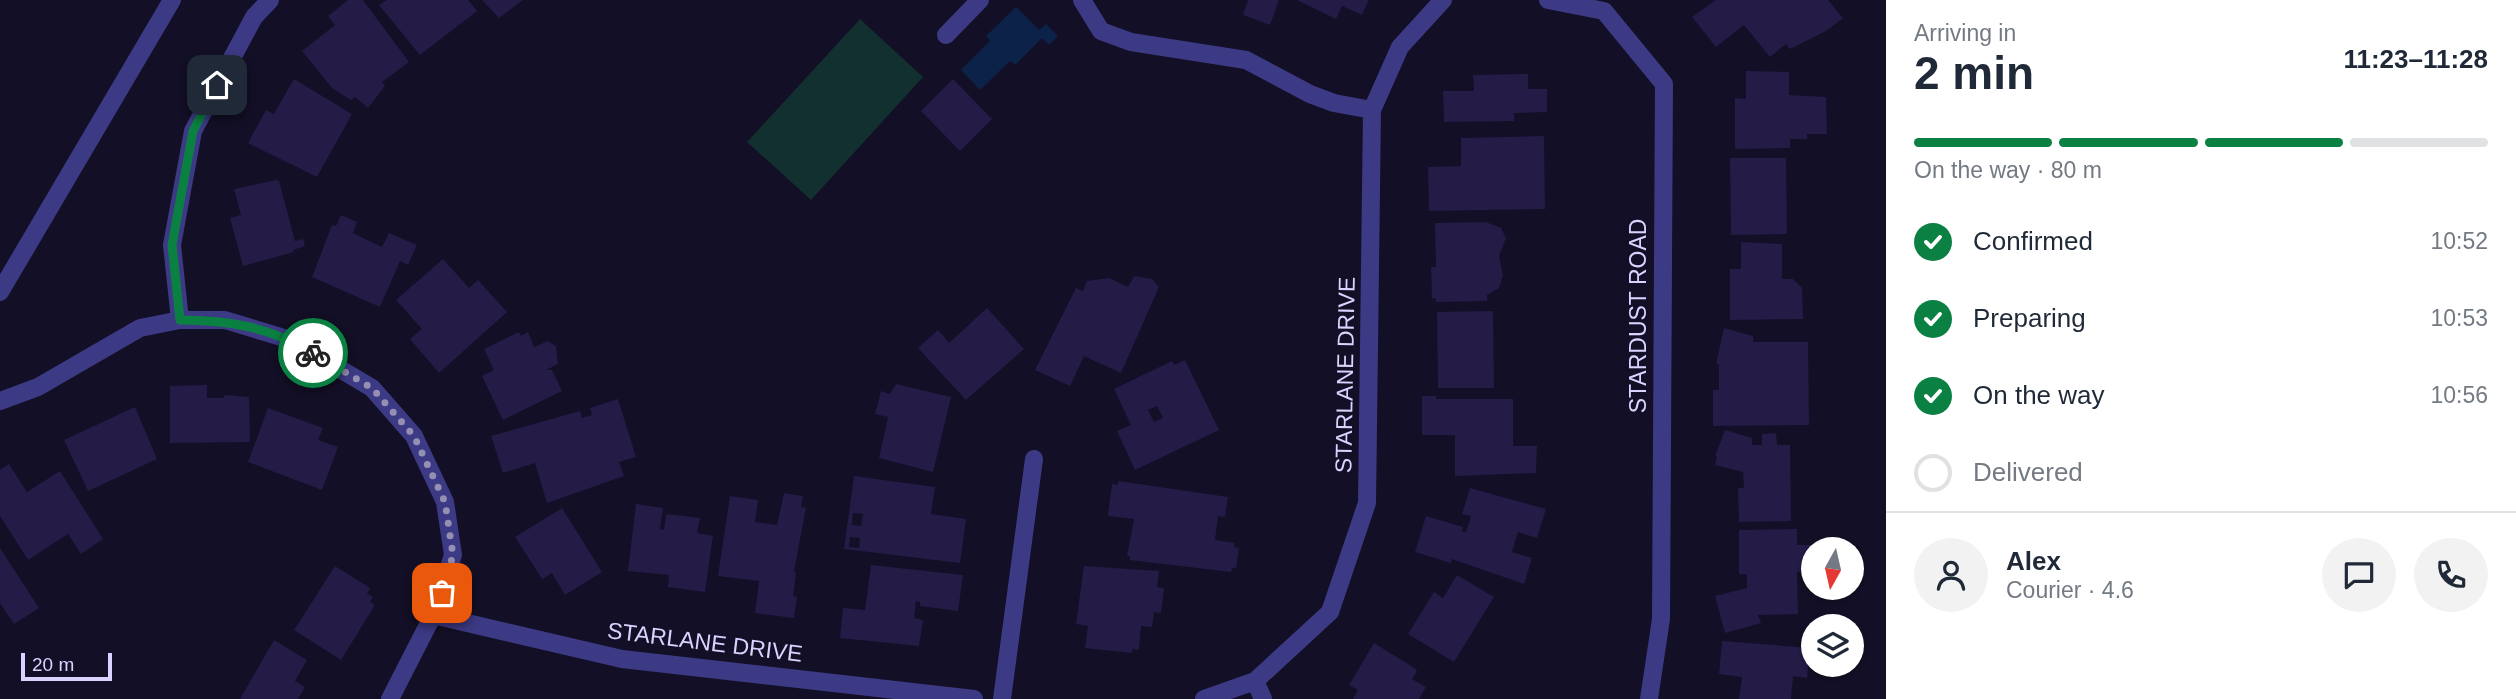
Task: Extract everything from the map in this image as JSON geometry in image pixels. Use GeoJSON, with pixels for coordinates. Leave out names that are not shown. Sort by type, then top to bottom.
{"type":"FeatureCollection","features":[{"type":"Feature","properties":{"kind":"street"},"geometry":{"type":"LineString","coordinates":[[0,292],[172,0]]}},
{"type":"Feature","properties":{"kind":"street"},"geometry":{"type":"LineString","coordinates":[[180,320],[172,245],[193,131],[254,17],[270,0]]}},
{"type":"Feature","properties":{"kind":"street"},"geometry":{"type":"LineString","coordinates":[[946,35],[980,0]]}},
{"type":"Feature","properties":{"kind":"street"},"geometry":{"type":"LineString","coordinates":[[1082,0],[1101,31],[1131,42],[1246,60],[1310,94],[1334,103],[1373,110]]}},
{"type":"Feature","properties":{"kind":"street","name":"STARLANE DRIVE"},"geometry":{"type":"LineString","coordinates":[[1204,699],[1255,681],[1330,612],[1367,503],[1373,110],[1400,47],[1443,0]]}},
{"type":"Feature","properties":{"kind":"street","name":"STARDUST ROAD"},"geometry":{"type":"LineString","coordinates":[[1548,0],[1604,11],[1664,84],[1661,619],[1649,699]]}},
{"type":"Feature","properties":{"kind":"street"},"geometry":{"type":"LineString","coordinates":[[0,401],[38,387],[140,328],[180,320],[225,320],[291,340],[372,388],[414,436],[445,502],[453,555],[450,571],[433,615],[390,699]]}},
{"type":"Feature","properties":{"kind":"street"},"geometry":{"type":"LineString","coordinates":[[1002,699],[1034,459]]}},
{"type":"Feature","properties":{"kind":"street","name":"STARLANE DRIVE"},"geometry":{"type":"LineString","coordinates":[[433,615],[622,659],[974,699]]}},
{"type":"Feature","properties":{"kind":"street"},"geometry":{"type":"LineString","coordinates":[[1255,681],[1262,699]]}},
{"type":"Feature","properties":{"kind":"green space"},"geometry":{"type":"Polygon","coordinates":[[[860,19],[923,77],[811,200],[747,142],[860,19]]]}},
{"type":"Feature","properties":{"kind":"water"},"geometry":{"type":"Polygon","coordinates":[[[1016,7],[1039,30],[1046,24],[1058,36],[1049,45],[1042,38],[1015,65],[1010,61],[980,90],[961,70],[990,41],[986,36],[1016,7]]]}},
{"type":"Feature","properties":{"kind":"building"},"geometry":{"type":"Polygon","coordinates":[[[348,0],[363,0],[409,62],[382,82],[385,86],[368,108],[355,97],[351,100],[332,88],[302,51],[335,25],[328,16],[348,0]]]}},
{"type":"Feature","properties":{"kind":"building"},"geometry":{"type":"Polygon","coordinates":[[[387,0],[468,0],[477,11],[420,55],[379,5],[387,0]]]}},
{"type":"Feature","properties":{"kind":"building"},"geometry":{"type":"Polygon","coordinates":[[[482,0],[523,0],[499,18],[482,0]]]}},
{"type":"Feature","properties":{"kind":"building"},"geometry":{"type":"Polygon","coordinates":[[[1248,0],[1279,0],[1270,25],[1243,15],[1248,0]]]}},
{"type":"Feature","properties":{"kind":"building"},"geometry":{"type":"Polygon","coordinates":[[[1297,0],[1369,0],[1362,15],[1342,6],[1336,19],[1297,0]]]}},
{"type":"Feature","properties":{"kind":"building"},"geometry":{"type":"Polygon","coordinates":[[[1716,0],[1828,0],[1843,18],[1826,31],[1790,49],[1786,44],[1770,57],[1744,25],[1716,47],[1692,17],[1716,0]]]}},
{"type":"Feature","properties":{"kind":"building"},"geometry":{"type":"Polygon","coordinates":[[[1746,71],[1789,72],[1789,95],[1826,97],[1827,134],[1807,134],[1807,139],[1790,139],[1790,148],[1735,149],[1735,98],[1746,99],[1746,71]]]}},
{"type":"Feature","properties":{"kind":"building"},"geometry":{"type":"Polygon","coordinates":[[[1528,74],[1528,89],[1547,89],[1547,112],[1514,113],[1514,121],[1444,122],[1443,91],[1474,91],[1473,75],[1528,74]]]}},
{"type":"Feature","properties":{"kind":"building"},"geometry":{"type":"Polygon","coordinates":[[[294,79],[352,114],[317,177],[248,143],[266,110],[274,114],[294,79]]]}},
{"type":"Feature","properties":{"kind":"building"},"geometry":{"type":"Polygon","coordinates":[[[953,79],[992,119],[960,151],[921,111],[953,79]]]}},
{"type":"Feature","properties":{"kind":"building"},"geometry":{"type":"Polygon","coordinates":[[[1544,136],[1545,209],[1429,211],[1428,167],[1461,166],[1461,138],[1544,136]]]}},
{"type":"Feature","properties":{"kind":"building"},"geometry":{"type":"Polygon","coordinates":[[[1730,158],[1786,158],[1787,234],[1731,235],[1730,158]]]}},
{"type":"Feature","properties":{"kind":"building"},"geometry":{"type":"Polygon","coordinates":[[[279,181],[295,241],[303,239],[305,246],[293,250],[294,252],[243,266],[230,218],[241,215],[234,189],[279,181]]]}},
{"type":"Feature","properties":{"kind":"building"},"geometry":{"type":"Polygon","coordinates":[[[341,215],[357,222],[353,233],[382,247],[389,233],[417,245],[408,265],[400,261],[380,307],[312,277],[332,225],[336,226],[341,215]]]}},
{"type":"Feature","properties":{"kind":"building"},"geometry":{"type":"Polygon","coordinates":[[[1486,222],[1501,228],[1506,238],[1499,256],[1503,275],[1499,288],[1487,295],[1487,301],[1436,302],[1436,298],[1432,299],[1431,267],[1436,267],[1435,223],[1486,222]]]}},
{"type":"Feature","properties":{"kind":"building"},"geometry":{"type":"Polygon","coordinates":[[[1741,242],[1782,244],[1782,279],[1793,279],[1802,288],[1803,319],[1730,320],[1730,269],[1741,269],[1741,242]]]}},
{"type":"Feature","properties":{"kind":"building"},"geometry":{"type":"Polygon","coordinates":[[[443,259],[469,288],[478,280],[507,312],[439,373],[410,339],[422,329],[396,300],[443,259]]]}},
{"type":"Feature","properties":{"kind":"building"},"geometry":{"type":"Polygon","coordinates":[[[1134,276],[1152,279],[1159,287],[1121,373],[1084,356],[1070,386],[1035,370],[1076,288],[1083,291],[1087,281],[1109,278],[1128,287],[1134,276]]]}},
{"type":"Feature","properties":{"kind":"building"},"geometry":{"type":"Polygon","coordinates":[[[987,308],[1024,349],[966,400],[918,348],[938,330],[949,343],[987,308]]]}},
{"type":"Feature","properties":{"kind":"building"},"geometry":{"type":"Polygon","coordinates":[[[1493,311],[1494,388],[1438,388],[1437,312],[1493,311]]]}},
{"type":"Feature","properties":{"kind":"building"},"geometry":{"type":"Polygon","coordinates":[[[1724,328],[1753,336],[1753,342],[1808,342],[1809,425],[1713,426],[1713,390],[1719,390],[1719,364],[1716,364],[1724,328]]]}},
{"type":"Feature","properties":{"kind":"building"},"geometry":{"type":"Polygon","coordinates":[[[519,332],[521,336],[528,332],[534,347],[548,341],[556,346],[558,364],[546,370],[552,370],[562,391],[503,420],[482,376],[494,370],[484,349],[519,332]]]}},
{"type":"Feature","properties":{"kind":"building"},"geometry":{"type":"Polygon","coordinates":[[[1185,360],[1219,430],[1135,470],[1117,431],[1131,425],[1114,389],[1172,361],[1174,365],[1185,360]],[[1157,406],[1148,410],[1154,422],[1163,418],[1157,406]]]}},
{"type":"Feature","properties":{"kind":"building"},"geometry":{"type":"Polygon","coordinates":[[[896,384],[951,397],[933,472],[879,458],[888,417],[875,414],[881,391],[890,394],[896,384]]]}},
{"type":"Feature","properties":{"kind":"building"},"geometry":{"type":"Polygon","coordinates":[[[207,385],[207,398],[224,398],[224,395],[249,397],[250,442],[170,443],[170,386],[207,385]]]}},
{"type":"Feature","properties":{"kind":"building"},"geometry":{"type":"Polygon","coordinates":[[[1422,396],[1436,396],[1436,399],[1513,399],[1513,446],[1537,446],[1536,473],[1455,476],[1455,435],[1422,435],[1422,396]]]}},
{"type":"Feature","properties":{"kind":"building"},"geometry":{"type":"Polygon","coordinates":[[[618,399],[636,457],[619,462],[624,476],[547,503],[535,463],[503,473],[491,436],[580,411],[582,418],[592,415],[590,408],[618,399]]]}},
{"type":"Feature","properties":{"kind":"building"},"geometry":{"type":"Polygon","coordinates":[[[135,407],[157,459],[88,491],[64,440],[135,407]]]}},
{"type":"Feature","properties":{"kind":"building"},"geometry":{"type":"Polygon","coordinates":[[[268,408],[323,428],[318,440],[338,447],[322,490],[248,462],[268,408]]]}},
{"type":"Feature","properties":{"kind":"building"},"geometry":{"type":"Polygon","coordinates":[[[1725,430],[1752,438],[1752,445],[1762,445],[1762,434],[1776,433],[1777,445],[1790,445],[1791,521],[1739,522],[1738,488],[1744,488],[1743,472],[1715,465],[1715,456],[1725,430]]]}},
{"type":"Feature","properties":{"kind":"building"},"geometry":{"type":"Polygon","coordinates":[[[9,464],[27,492],[60,471],[103,539],[81,554],[68,534],[28,560],[0,516],[0,470],[9,464]]]}},
{"type":"Feature","properties":{"kind":"building"},"geometry":{"type":"Polygon","coordinates":[[[854,476],[935,487],[931,514],[966,519],[960,563],[844,549],[854,476]],[[853,513],[852,525],[861,526],[863,514],[853,513]],[[850,537],[849,547],[859,548],[860,538],[850,537]]]}},
{"type":"Feature","properties":{"kind":"building"},"geometry":{"type":"Polygon","coordinates":[[[1118,481],[1228,497],[1225,517],[1218,516],[1215,540],[1235,543],[1234,547],[1239,548],[1236,568],[1232,568],[1231,572],[1130,560],[1130,556],[1127,556],[1134,519],[1108,516],[1112,484],[1118,485],[1118,481]]]}},
{"type":"Feature","properties":{"kind":"building"},"geometry":{"type":"Polygon","coordinates":[[[1470,488],[1546,509],[1537,538],[1518,532],[1512,552],[1532,558],[1524,584],[1452,559],[1451,563],[1415,552],[1426,516],[1463,527],[1462,531],[1466,532],[1471,516],[1462,514],[1470,488]]]}},
{"type":"Feature","properties":{"kind":"building"},"geometry":{"type":"Polygon","coordinates":[[[784,493],[803,496],[801,507],[806,508],[794,571],[793,596],[797,597],[794,618],[755,613],[759,581],[718,576],[730,496],[758,500],[755,522],[777,525],[784,493]]]}},
{"type":"Feature","properties":{"kind":"building"},"geometry":{"type":"Polygon","coordinates":[[[636,504],[663,508],[660,529],[664,530],[666,514],[700,518],[697,533],[713,536],[705,592],[668,587],[669,575],[628,571],[636,504]]]}},
{"type":"Feature","properties":{"kind":"building"},"geometry":{"type":"Polygon","coordinates":[[[562,508],[602,572],[565,595],[552,573],[542,579],[515,537],[562,508]]]}},
{"type":"Feature","properties":{"kind":"building"},"geometry":{"type":"Polygon","coordinates":[[[1797,529],[1797,545],[1801,545],[1801,572],[1797,572],[1798,614],[1758,615],[1761,623],[1725,633],[1715,596],[1747,588],[1747,574],[1739,574],[1739,530],[1797,529]]]}},
{"type":"Feature","properties":{"kind":"building"},"geometry":{"type":"Polygon","coordinates":[[[0,548],[39,608],[14,624],[0,603],[0,548]]]}},
{"type":"Feature","properties":{"kind":"building"},"geometry":{"type":"Polygon","coordinates":[[[871,565],[963,575],[958,611],[920,606],[920,602],[916,601],[914,618],[923,620],[919,646],[840,638],[843,608],[865,610],[871,565]]]}},
{"type":"Feature","properties":{"kind":"building"},"geometry":{"type":"Polygon","coordinates":[[[335,566],[370,588],[367,594],[373,597],[370,602],[375,605],[341,660],[294,630],[335,566]]]}},
{"type":"Feature","properties":{"kind":"building"},"geometry":{"type":"Polygon","coordinates":[[[1084,566],[1159,571],[1157,587],[1164,588],[1161,613],[1154,612],[1152,627],[1141,626],[1139,650],[1132,649],[1132,653],[1085,648],[1088,626],[1076,624],[1084,566]]]}},
{"type":"Feature","properties":{"kind":"building"},"geometry":{"type":"Polygon","coordinates":[[[1457,575],[1494,597],[1454,662],[1408,634],[1434,592],[1443,598],[1457,575]]]}},
{"type":"Feature","properties":{"kind":"building"},"geometry":{"type":"Polygon","coordinates":[[[274,640],[307,660],[295,681],[305,687],[298,699],[240,699],[274,640]]]}},
{"type":"Feature","properties":{"kind":"building"},"geometry":{"type":"Polygon","coordinates":[[[1722,641],[1801,647],[1801,677],[1807,677],[1807,678],[1793,676],[1791,699],[1739,699],[1742,677],[1719,674],[1722,641]]]}},
{"type":"Feature","properties":{"kind":"building"},"geometry":{"type":"Polygon","coordinates":[[[1374,643],[1417,671],[1412,679],[1426,687],[1419,699],[1353,699],[1358,690],[1349,685],[1374,643]]]}},
{"type":"Feature","properties":{"kind":"way so far"},"geometry":{"type":"LineString","coordinates":[[313,353],[372,388],[414,436],[445,502],[453,555],[442,593]]}},
{"type":"Feature","properties":{"kind":"route"},"geometry":{"type":"LineString","coordinates":[[217,85],[193,131],[172,245],[180,320],[225,320],[291,340],[313,353]]}}]}
